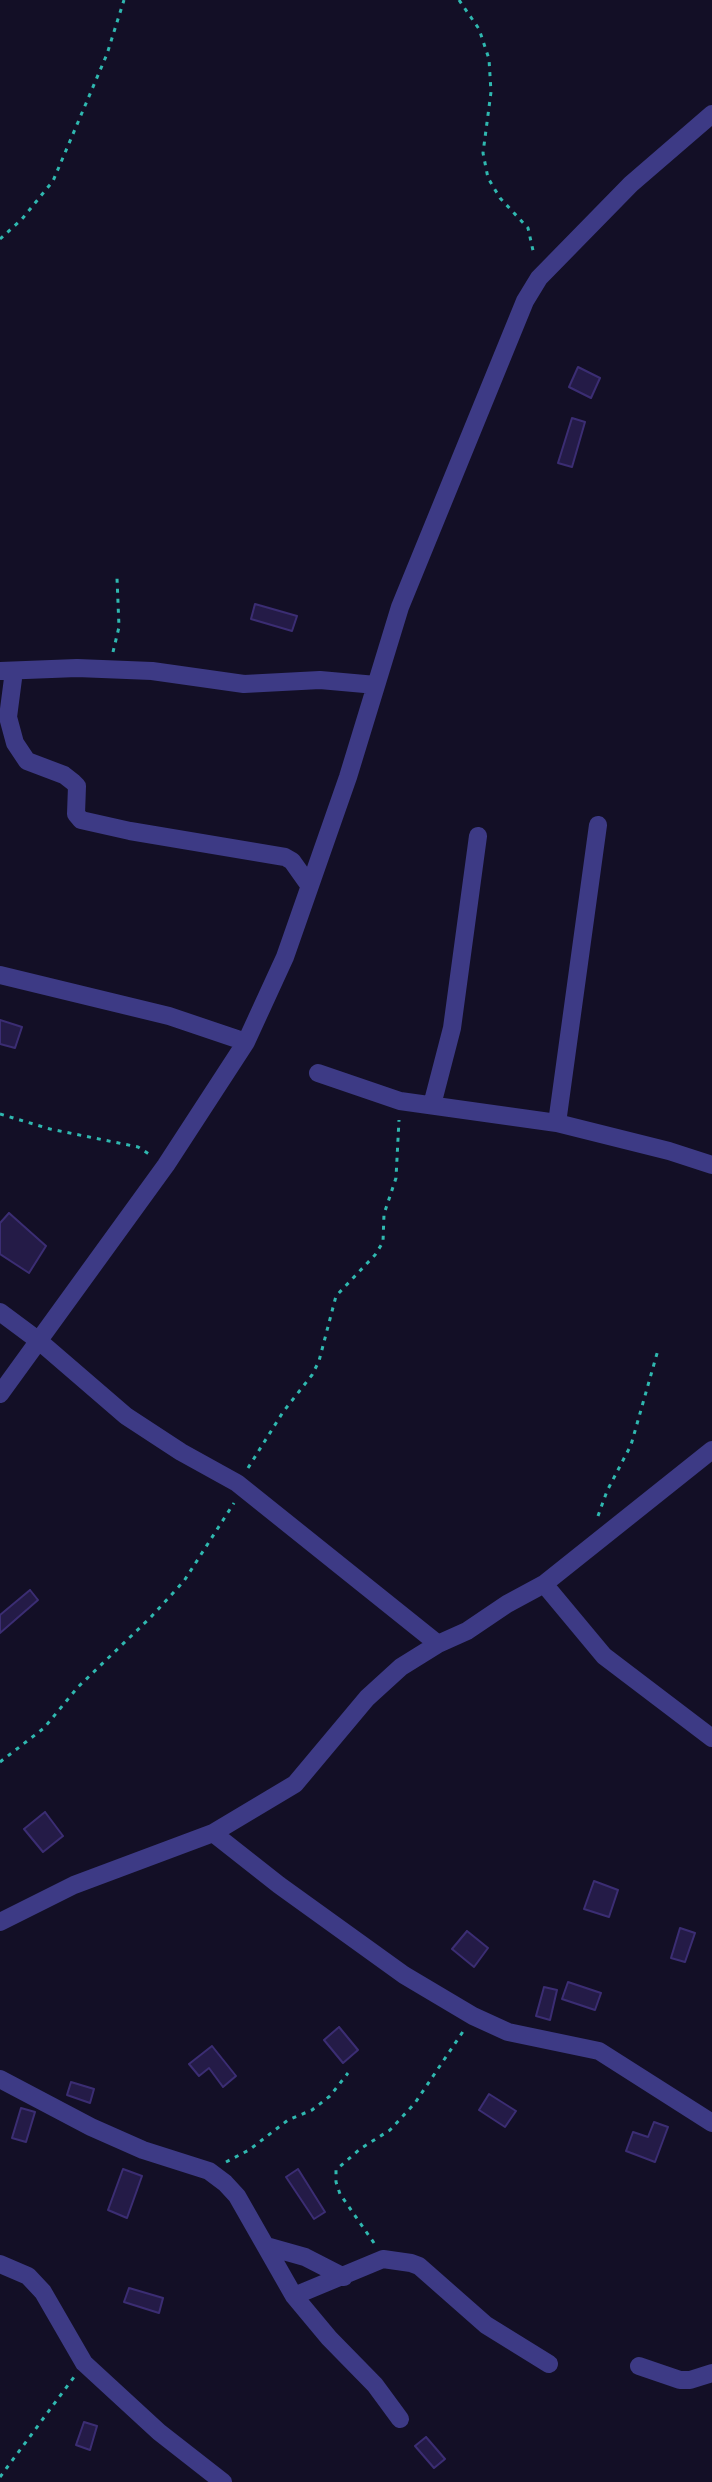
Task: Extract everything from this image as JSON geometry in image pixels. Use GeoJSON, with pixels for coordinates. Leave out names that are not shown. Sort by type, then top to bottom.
{"type":"FeatureCollection","features":[{"type":"Feature","properties":{"kind":"street"},"geometry":{"type":"LineString","coordinates":[[0,1394],[166,1165],[246,1042],[285,957],[348,777],[400,607],[525,301],[539,278],[631,184],[712,114]]}},
{"type":"Feature","properties":{"kind":"street"},"geometry":{"type":"LineString","coordinates":[[309,885],[292,861],[285,857],[81,820],[76,814],[77,786],[64,775],[27,761],[15,743],[8,717],[7,671],[77,668],[152,671],[244,684],[320,680],[376,685]]}},
{"type":"Feature","properties":{"kind":"street"},"geometry":{"type":"LineString","coordinates":[[557,1123],[598,825]]}},
{"type":"Feature","properties":{"kind":"street"},"geometry":{"type":"LineString","coordinates":[[432,1105],[452,1028],[478,836]]}},
{"type":"Feature","properties":{"kind":"street"},"geometry":{"type":"LineString","coordinates":[[0,975],[169,1016],[246,1042]]}},
{"type":"Feature","properties":{"kind":"street"},"geometry":{"type":"LineString","coordinates":[[318,1073],[400,1101],[557,1123],[712,1165]]}},
{"type":"Feature","properties":{"kind":"street"},"geometry":{"type":"LineString","coordinates":[[0,1312],[39,1341],[126,1416],[237,1483],[438,1644]]}},
{"type":"Feature","properties":{"kind":"street"},"geometry":{"type":"LineString","coordinates":[[0,1922],[74,1885],[213,1833],[295,1784],[367,1698],[401,1667],[544,1584],[712,1450]]}},
{"type":"Feature","properties":{"kind":"street"},"geometry":{"type":"LineString","coordinates":[[544,1584],[604,1656],[712,1738]]}},
{"type":"Feature","properties":{"kind":"street"},"geometry":{"type":"LineString","coordinates":[[213,1833],[404,1975],[473,2016],[508,2032],[599,2051],[712,2123]]}},
{"type":"Feature","properties":{"kind":"street"},"geometry":{"type":"LineString","coordinates":[[0,2079],[91,2127],[143,2150],[209,2171],[225,2183],[237,2196],[294,2296],[329,2338],[367,2375],[400,2419]]}},
{"type":"Feature","properties":{"kind":"street"},"geometry":{"type":"LineString","coordinates":[[266,2246],[305,2257],[344,2277]]}},
{"type":"Feature","properties":{"kind":"street"},"geometry":{"type":"LineString","coordinates":[[294,2296],[392,2258],[419,2266],[486,2325],[549,2364]]}},
{"type":"Feature","properties":{"kind":"street"},"geometry":{"type":"LineString","coordinates":[[0,2264],[28,2276],[43,2292],[84,2363],[159,2432],[223,2482]]}},
{"type":"Feature","properties":{"kind":"street"},"geometry":{"type":"LineString","coordinates":[[639,2366],[680,2380],[712,2373]]}},
{"type":"Feature","properties":{"kind":"path"},"geometry":{"type":"LineString","coordinates":[[0,239],[22,219],[53,181],[107,54],[124,0]]}},
{"type":"Feature","properties":{"kind":"path"},"geometry":{"type":"LineString","coordinates":[[459,0],[479,29],[489,59],[491,92],[483,153],[488,178],[500,198],[528,228],[539,278]]}},
{"type":"Feature","properties":{"kind":"path"},"geometry":{"type":"LineString","coordinates":[[117,578],[119,627],[113,654],[120,670]]}},
{"type":"Feature","properties":{"kind":"path"},"geometry":{"type":"LineString","coordinates":[[0,1762],[44,1728],[78,1687],[184,1581],[238,1496],[237,1483],[266,1443],[283,1412],[312,1375],[319,1361],[336,1296],[375,1255],[383,1242],[384,1214],[396,1178],[400,1101]]}},
{"type":"Feature","properties":{"kind":"path"},"geometry":{"type":"LineString","coordinates":[[0,1114],[50,1129],[138,1147],[166,1165]]}},
{"type":"Feature","properties":{"kind":"path"},"geometry":{"type":"LineString","coordinates":[[589,1546],[607,1491],[631,1445],[658,1350]]}},
{"type":"Feature","properties":{"kind":"path"},"geometry":{"type":"LineString","coordinates":[[383,2259],[340,2194],[336,2170],[360,2149],[390,2130],[415,2103],[473,2016]]}},
{"type":"Feature","properties":{"kind":"path"},"geometry":{"type":"LineString","coordinates":[[209,2171],[249,2150],[288,2120],[312,2110],[330,2096],[348,2073]]}},
{"type":"Feature","properties":{"kind":"path"},"geometry":{"type":"LineString","coordinates":[[0,2477],[84,2363]]}},
{"type":"Feature","properties":{"kind":"building"},"geometry":{"type":"Polygon","coordinates":[[[578,367],[600,378],[591,398],[569,387],[578,367]]]}},
{"type":"Feature","properties":{"kind":"building"},"geometry":{"type":"Polygon","coordinates":[[[572,418],[585,422],[572,467],[558,463],[572,418]]]}},
{"type":"Feature","properties":{"kind":"building"},"geometry":{"type":"Polygon","coordinates":[[[255,604],[297,616],[292,631],[251,619],[255,604]]]}},
{"type":"Feature","properties":{"kind":"building"},"geometry":{"type":"Polygon","coordinates":[[[0,1020],[22,1027],[15,1048],[0,1044],[0,1020]]]}},
{"type":"Feature","properties":{"kind":"building"},"geometry":{"type":"Polygon","coordinates":[[[9,1213],[46,1246],[29,1273],[0,1254],[0,1223],[9,1213]]]}},
{"type":"Feature","properties":{"kind":"building"},"geometry":{"type":"Polygon","coordinates":[[[30,1590],[38,1600],[0,1633],[0,1615],[30,1590]]]}},
{"type":"Feature","properties":{"kind":"building"},"geometry":{"type":"Polygon","coordinates":[[[45,1812],[63,1836],[43,1852],[24,1829],[45,1812]]]}},
{"type":"Feature","properties":{"kind":"building"},"geometry":{"type":"Polygon","coordinates":[[[594,1881],[618,1890],[609,1917],[584,1909],[594,1881]]]}},
{"type":"Feature","properties":{"kind":"building"},"geometry":{"type":"Polygon","coordinates":[[[680,1928],[695,1933],[685,1962],[671,1958],[680,1928]]]}},
{"type":"Feature","properties":{"kind":"building"},"geometry":{"type":"Polygon","coordinates":[[[467,1931],[488,1948],[474,1967],[452,1949],[467,1931]]]}},
{"type":"Feature","properties":{"kind":"building"},"geometry":{"type":"Polygon","coordinates":[[[568,1982],[601,1993],[595,2010],[562,1999],[568,1982]]]}},
{"type":"Feature","properties":{"kind":"building"},"geometry":{"type":"Polygon","coordinates":[[[544,1987],[557,1990],[550,2020],[536,2016],[544,1987]]]}},
{"type":"Feature","properties":{"kind":"building"},"geometry":{"type":"Polygon","coordinates":[[[339,2027],[358,2050],[343,2063],[324,2040],[339,2027]]]}},
{"type":"Feature","properties":{"kind":"building"},"geometry":{"type":"Polygon","coordinates":[[[212,2046],[236,2076],[223,2087],[209,2068],[199,2076],[189,2064],[212,2046]]]}},
{"type":"Feature","properties":{"kind":"building"},"geometry":{"type":"Polygon","coordinates":[[[71,2082],[94,2089],[90,2103],[67,2095],[71,2082]]]}},
{"type":"Feature","properties":{"kind":"building"},"geometry":{"type":"Polygon","coordinates":[[[489,2094],[516,2111],[505,2127],[479,2110],[489,2094]]]}},
{"type":"Feature","properties":{"kind":"building"},"geometry":{"type":"Polygon","coordinates":[[[21,2108],[35,2112],[26,2142],[12,2138],[21,2108]]]}},
{"type":"Feature","properties":{"kind":"building"},"geometry":{"type":"Polygon","coordinates":[[[654,2122],[668,2127],[655,2162],[626,2151],[633,2132],[648,2137],[654,2122]]]}},
{"type":"Feature","properties":{"kind":"building"},"geometry":{"type":"Polygon","coordinates":[[[123,2169],[142,2176],[127,2218],[108,2210],[123,2169]]]}},
{"type":"Feature","properties":{"kind":"building"},"geometry":{"type":"Polygon","coordinates":[[[298,2169],[325,2212],[314,2219],[286,2177],[298,2169]]]}},
{"type":"Feature","properties":{"kind":"building"},"geometry":{"type":"Polygon","coordinates":[[[129,2288],[163,2298],[159,2313],[124,2302],[129,2288]]]}},
{"type":"Feature","properties":{"kind":"building"},"geometry":{"type":"Polygon","coordinates":[[[84,2422],[97,2426],[90,2450],[76,2445],[84,2422]]]}},
{"type":"Feature","properties":{"kind":"building"},"geometry":{"type":"Polygon","coordinates":[[[426,2437],[445,2459],[434,2468],[415,2446],[426,2437]]]}}]}
